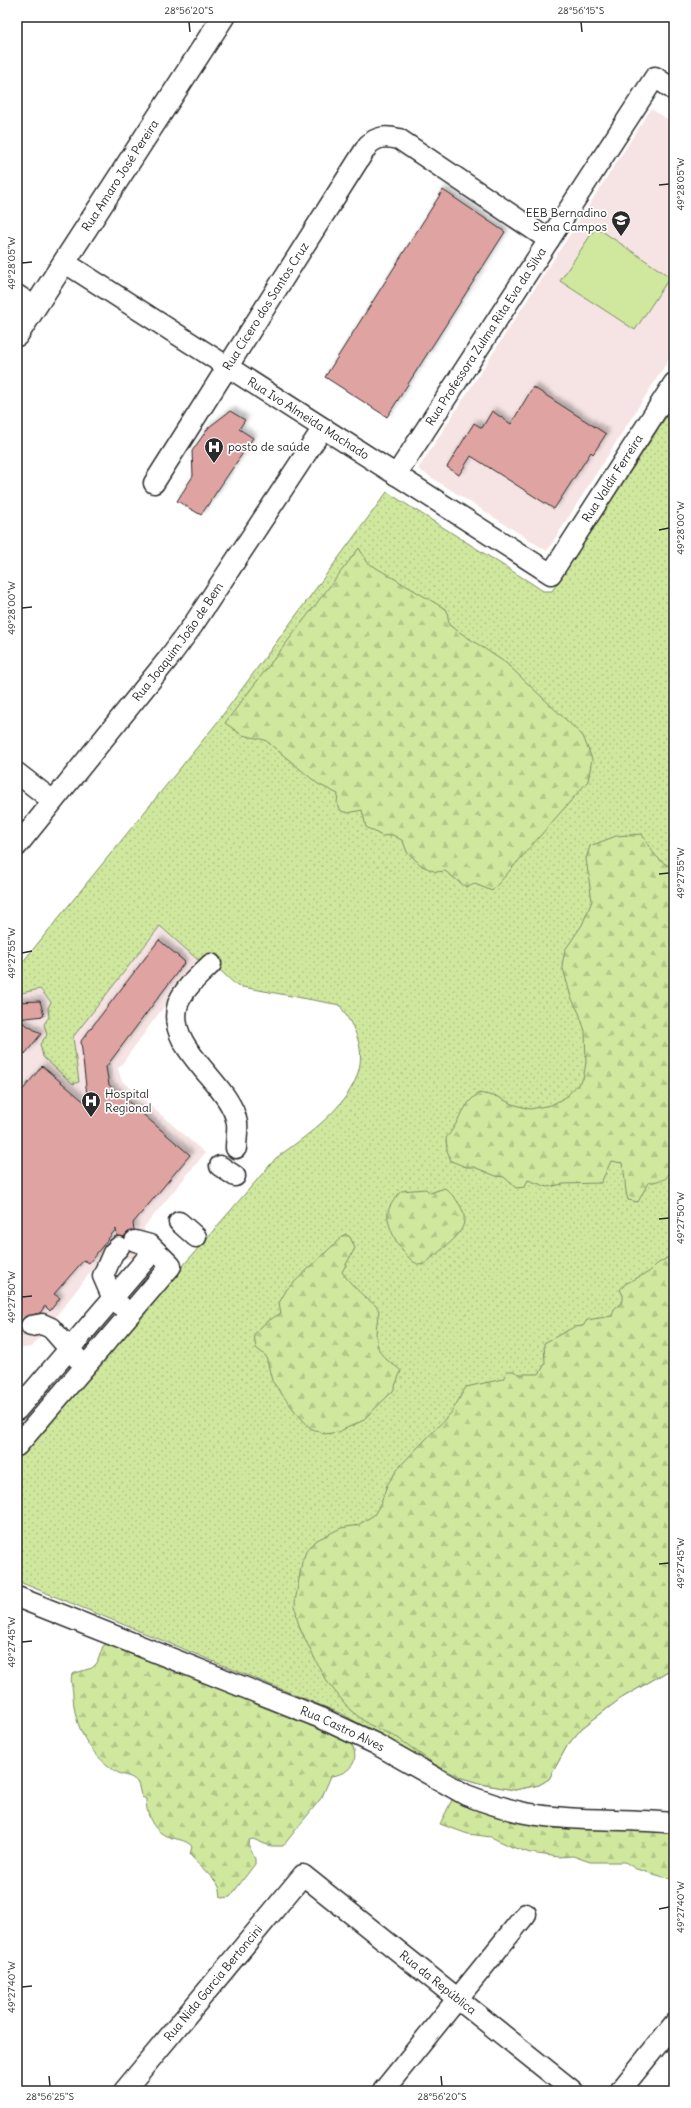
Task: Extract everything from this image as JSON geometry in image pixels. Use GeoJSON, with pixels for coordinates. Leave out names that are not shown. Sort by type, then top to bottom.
{"type":"FeatureCollection","features":[{"type":"Feature","properties":{"kind":"main road","name":"Rua Amaro José Pereira"},"geometry":{"type":"LineString","coordinates":[[17,335],[216,20]]}},
{"type":"Feature","properties":{"kind":"street","name":"Rua Professora Zulma Rita Eva da Silva"},"geometry":{"type":"LineString","coordinates":[[396,475],[655,77],[674,90]]}},
{"type":"Feature","properties":{"kind":"street","name":"Rua Cícero dos Santos Cruz"},"geometry":{"type":"LineString","coordinates":[[154,482],[368,145],[374,140],[383,137],[399,139],[549,240]]}},
{"type":"Feature","properties":{"kind":"street","name":"Rua Ivo Almeida Machado"},"geometry":{"type":"LineString","coordinates":[[64,262],[552,574]]}},
{"type":"Feature","properties":{"kind":"street"},"geometry":{"type":"LineString","coordinates":[[17,295],[35,307]]}},
{"type":"Feature","properties":{"kind":"street","name":"Rua Valdir Ferreira"},"geometry":{"type":"LineString","coordinates":[[552,574],[674,383]]}},
{"type":"Feature","properties":{"kind":"street","name":"Rua Joaquim João de Bem"},"geometry":{"type":"LineString","coordinates":[[17,846],[189,630],[323,428]]}},
{"type":"Feature","properties":{"kind":"street"},"geometry":{"type":"LineString","coordinates":[[17,773],[53,801]]}},
{"type":"Feature","properties":{"kind":"street"},"geometry":{"type":"LineString","coordinates":[[211,964],[188,987],[178,1003],[176,1024],[184,1044],[231,1107],[237,1123],[236,1148]]}},
{"type":"Feature","properties":{"kind":"street"},"geometry":{"type":"LineString","coordinates":[[179,1222],[196,1237]]}},
{"type":"Feature","properties":{"kind":"street"},"geometry":{"type":"LineString","coordinates":[[20,1436],[85,1367],[171,1266],[150,1245],[127,1244],[113,1253],[103,1276],[113,1299],[130,1314]]}},
{"type":"Feature","properties":{"kind":"street"},"geometry":{"type":"LineString","coordinates":[[17,1410],[154,1250]]}},
{"type":"Feature","properties":{"kind":"street"},"geometry":{"type":"LineString","coordinates":[[31,1326],[42,1324],[51,1328],[85,1367]]}},
{"type":"Feature","properties":{"kind":"street","name":"Rua Castro Alves"},"geometry":{"type":"LineString","coordinates":[[17,1597],[328,1721],[376,1744],[466,1795],[525,1813],[546,1816],[674,1823]]}},
{"type":"Feature","properties":{"kind":"street","name":"Rua da República"},"geometry":{"type":"LineString","coordinates":[[303,1875],[573,2091]]}},
{"type":"Feature","properties":{"kind":"street","name":"Rua Nida Garcia Bertoncini"},"geometry":{"type":"LineString","coordinates":[[124,2091],[303,1875]]}},
{"type":"Feature","properties":{"kind":"street"},"geometry":{"type":"LineString","coordinates":[[383,2091],[526,1914]]}},
{"type":"Feature","properties":{"kind":"street"},"geometry":{"type":"LineString","coordinates":[[620,2091],[674,2024]]}},
{"type":"Feature","properties":{"kind":"shaded area","name":"EEB Bernadino Sena Campos"},"geometry":{"type":"Polygon","coordinates":[[[651,109],[674,123],[674,351],[547,551],[418,469],[651,109]]]}},
{"type":"Feature","properties":{"kind":"shaded area","name":"Hospital Regional"},"geometry":{"type":"Polygon","coordinates":[[[160,926],[198,960],[118,1069],[122,1081],[205,1153],[144,1227],[146,1247],[138,1258],[100,1260],[32,1347],[17,1349],[17,994],[40,989],[51,1002],[48,1008],[49,1017],[45,1024],[47,1035],[78,1082],[73,1037],[160,926]]]}},
{"type":"Feature","properties":{"kind":"green space"},"geometry":{"type":"Polygon","coordinates":[[[596,227],[670,277],[635,330],[560,281],[596,227]]]}},
{"type":"Feature","properties":{"kind":"green space"},"geometry":{"type":"Polygon","coordinates":[[[674,405],[674,1664],[668,1671],[620,1699],[582,1728],[567,1746],[549,1779],[539,1785],[515,1790],[486,1785],[462,1778],[410,1752],[342,1714],[17,1581],[17,1458],[276,1158],[321,1123],[336,1109],[348,1093],[357,1076],[360,1059],[357,1036],[340,1005],[237,986],[207,958],[198,960],[160,926],[73,1037],[79,1082],[73,1084],[43,1057],[40,1044],[47,1035],[44,1024],[49,1017],[48,1008],[51,1002],[40,989],[17,994],[17,969],[216,724],[387,492],[543,591],[552,591],[674,405]]]}},
{"type":"Feature","properties":{"kind":"green space"},"geometry":{"type":"Polygon","coordinates":[[[359,548],[368,563],[447,610],[449,625],[506,663],[583,736],[592,759],[588,781],[492,891],[475,884],[466,887],[445,871],[436,872],[422,866],[407,852],[403,841],[393,835],[382,836],[366,827],[362,810],[348,813],[341,811],[337,803],[338,794],[318,784],[265,740],[242,735],[225,723],[359,548]]]}},
{"type":"Feature","properties":{"kind":"green space"},"geometry":{"type":"Polygon","coordinates":[[[642,834],[659,859],[669,866],[674,867],[674,1164],[669,1174],[663,1180],[648,1183],[638,1202],[628,1200],[622,1163],[611,1161],[601,1183],[563,1184],[548,1187],[528,1180],[525,1187],[516,1188],[504,1177],[496,1176],[474,1167],[466,1167],[451,1161],[447,1150],[446,1138],[469,1102],[479,1093],[498,1097],[512,1104],[530,1109],[551,1105],[566,1097],[583,1079],[586,1063],[585,1031],[579,1013],[571,997],[562,965],[565,950],[582,925],[592,901],[586,859],[590,846],[616,836],[642,834]]]}},
{"type":"Feature","properties":{"kind":"green space"},"geometry":{"type":"Polygon","coordinates":[[[445,1188],[457,1201],[463,1212],[464,1222],[461,1231],[454,1239],[423,1265],[417,1264],[404,1253],[398,1244],[390,1227],[388,1219],[389,1209],[401,1191],[426,1189],[430,1193],[445,1188]]]}},
{"type":"Feature","properties":{"kind":"green space"},"geometry":{"type":"Polygon","coordinates":[[[345,1234],[350,1237],[355,1248],[342,1272],[356,1289],[378,1309],[376,1336],[379,1349],[386,1359],[401,1371],[393,1391],[362,1421],[338,1432],[325,1434],[310,1428],[272,1381],[266,1356],[256,1348],[254,1335],[263,1325],[281,1313],[279,1303],[287,1289],[345,1234]]]}},
{"type":"Feature","properties":{"kind":"green space"},"geometry":{"type":"Polygon","coordinates":[[[674,1254],[674,1664],[668,1671],[620,1699],[582,1728],[567,1746],[549,1779],[539,1785],[515,1790],[486,1785],[462,1778],[437,1766],[398,1738],[368,1724],[350,1710],[325,1679],[301,1631],[297,1619],[295,1602],[302,1562],[307,1549],[315,1541],[341,1528],[358,1525],[374,1515],[381,1503],[387,1485],[400,1466],[451,1413],[466,1387],[503,1379],[507,1371],[513,1371],[519,1374],[539,1374],[545,1364],[544,1343],[574,1327],[583,1326],[587,1320],[612,1316],[614,1309],[623,1301],[623,1295],[620,1290],[625,1284],[649,1272],[657,1264],[674,1254]]]}},
{"type":"Feature","properties":{"kind":"green space"},"geometry":{"type":"Polygon","coordinates":[[[108,1643],[171,1667],[175,1674],[181,1672],[186,1676],[202,1678],[344,1736],[354,1749],[354,1761],[351,1767],[340,1774],[331,1776],[322,1797],[283,1846],[270,1846],[253,1839],[249,1840],[248,1844],[255,1859],[255,1864],[230,1897],[221,1898],[220,1889],[217,1883],[190,1855],[192,1846],[184,1841],[163,1835],[155,1827],[147,1811],[146,1799],[142,1797],[137,1782],[132,1778],[118,1773],[97,1756],[80,1729],[74,1708],[71,1677],[72,1674],[92,1668],[97,1663],[103,1646],[108,1643]]]}},
{"type":"Feature","properties":{"kind":"green space"},"geometry":{"type":"Polygon","coordinates":[[[454,1796],[485,1811],[515,1821],[549,1826],[635,1829],[674,1834],[674,1880],[636,1869],[625,1862],[590,1862],[573,1856],[559,1857],[530,1853],[512,1847],[491,1837],[468,1834],[440,1824],[454,1796]]]}},
{"type":"Feature","properties":{"kind":"building"},"geometry":{"type":"Polygon","coordinates":[[[443,190],[505,232],[387,417],[325,377],[443,190]]]}},
{"type":"Feature","properties":{"kind":"building"},"geometry":{"type":"Polygon","coordinates":[[[533,387],[606,434],[593,454],[591,452],[554,509],[471,456],[459,475],[447,467],[474,423],[482,428],[492,411],[511,424],[533,387]]]}},
{"type":"Feature","properties":{"kind":"building","name":"posto de saúde"},"geometry":{"type":"Polygon","coordinates":[[[230,411],[245,420],[239,429],[253,438],[201,515],[177,501],[193,476],[192,451],[209,427],[230,411]]]}},
{"type":"Feature","properties":{"kind":"building","name":"Hospital Regional"},"geometry":{"type":"Polygon","coordinates":[[[159,940],[185,962],[106,1067],[109,1085],[190,1155],[133,1223],[134,1230],[127,1233],[124,1237],[117,1236],[116,1229],[89,1263],[84,1260],[54,1294],[60,1298],[50,1311],[45,1306],[40,1313],[23,1318],[20,1328],[24,1335],[17,1335],[17,1097],[42,1066],[88,1105],[81,1041],[159,940]]]}},
{"type":"Feature","properties":{"kind":"building"},"geometry":{"type":"Polygon","coordinates":[[[40,1001],[44,1016],[17,1019],[17,1002],[40,1001]]]}},
{"type":"Feature","properties":{"kind":"building"},"geometry":{"type":"Polygon","coordinates":[[[17,1019],[41,1034],[25,1054],[17,1046],[17,1019]]]}},
{"type":"Feature","properties":{"kind":"tunnel"},"geometry":{"type":"LineString","coordinates":[[17,1327],[31,1326]]}},
{"type":"Feature","properties":{"kind":"place","name":"EEB Bernadino Sena Campos"},"geometry":{"type":"Point","coordinates":[621,237]}},
{"type":"Feature","properties":{"kind":"place","name":"posto de saúde"},"geometry":{"type":"Point","coordinates":[214,464]}},
{"type":"Feature","properties":{"kind":"place","name":"Hospital Regional"},"geometry":{"type":"Point","coordinates":[91,1118]}}]}
